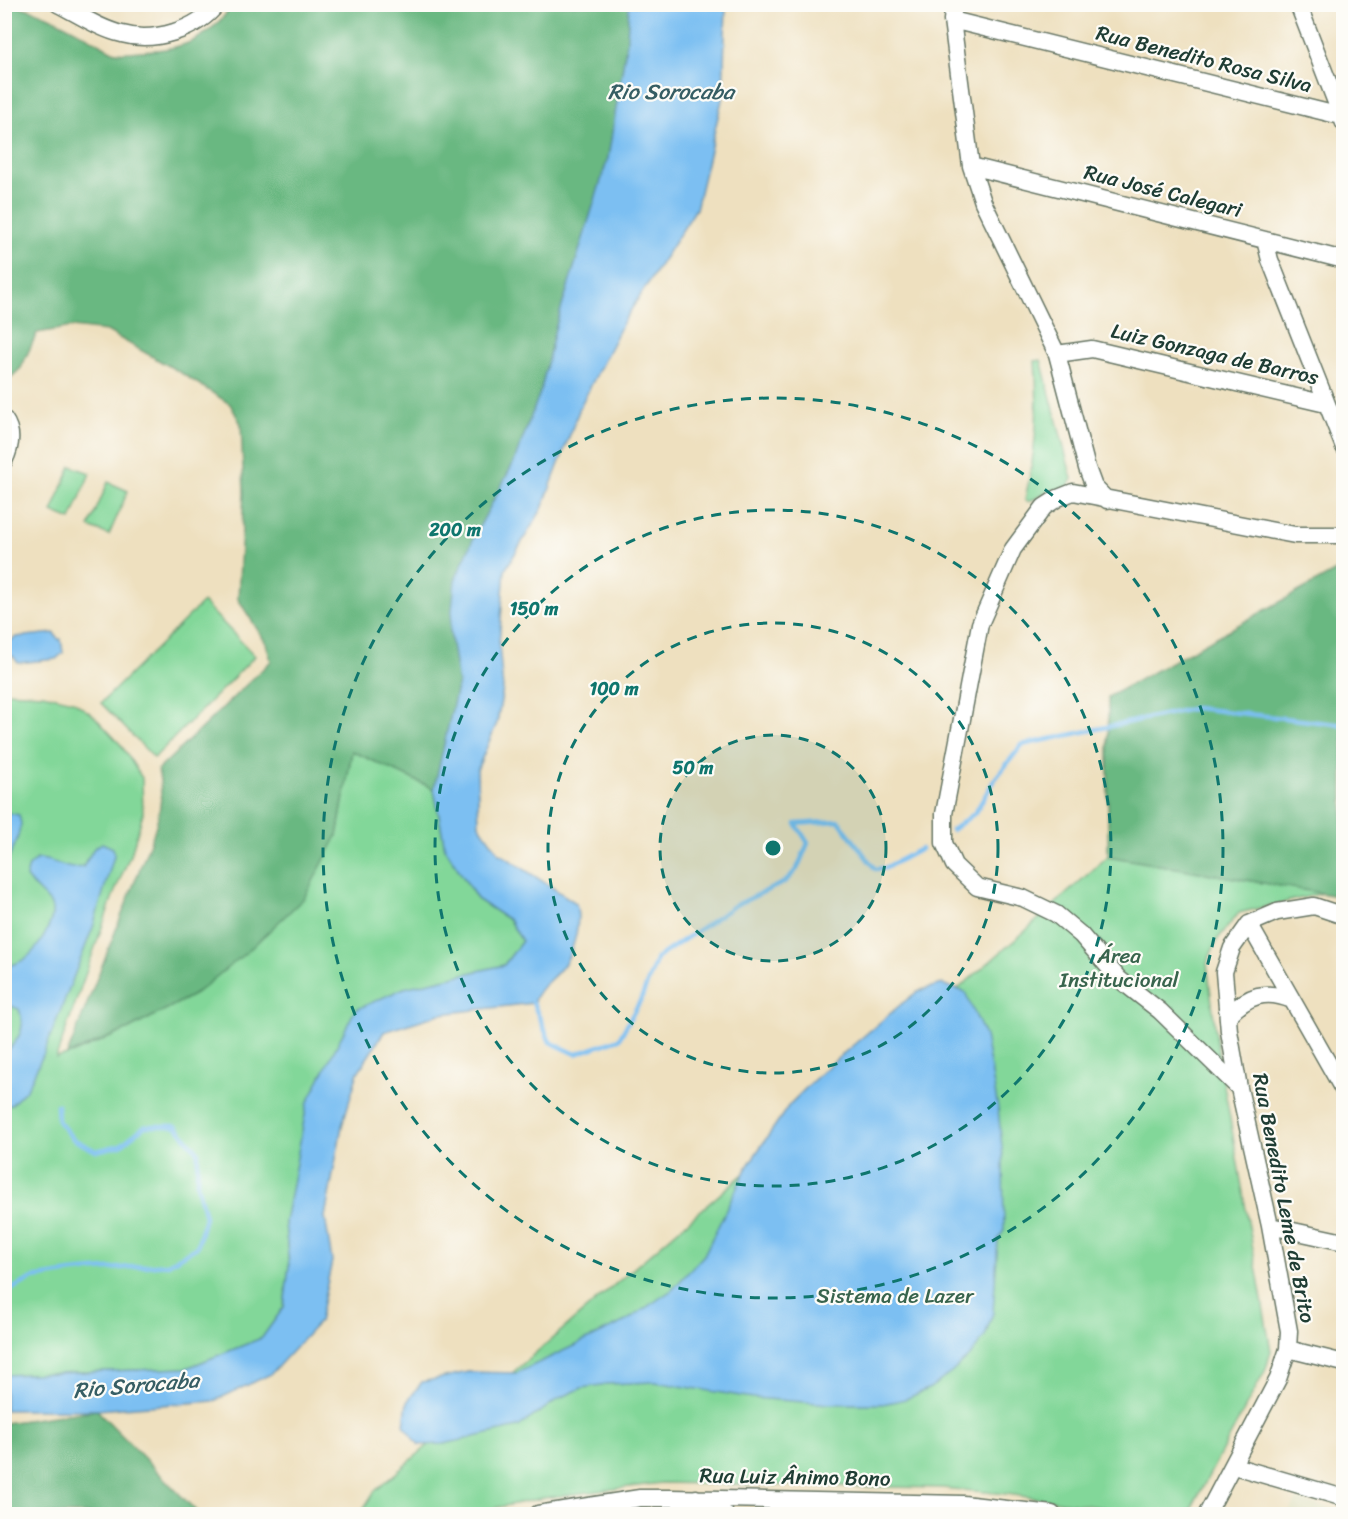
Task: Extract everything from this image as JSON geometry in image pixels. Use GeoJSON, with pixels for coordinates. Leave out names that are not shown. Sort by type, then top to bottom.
{"type":"FeatureCollection","features":[{"type":"Feature","properties":{"kind":"street"},"geometry":{"type":"LineString","coordinates":[[58,4],[122,34],[152,37],[176,32],[198,22],[217,4]]}},
{"type":"Feature","properties":{"kind":"street"},"geometry":{"type":"LineString","coordinates":[[1298,4],[1342,120]]}},
{"type":"Feature","properties":{"kind":"street"},"geometry":{"type":"LineString","coordinates":[[953,12],[971,166],[983,201],[1057,354],[1087,468],[1094,487],[1107,500]]}},
{"type":"Feature","properties":{"kind":"street","name":"Rua Benedito Rosa Silva"},"geometry":{"type":"LineString","coordinates":[[953,12],[1342,120]]}},
{"type":"Feature","properties":{"kind":"street","name":"Rua José Calegari"},"geometry":{"type":"LineString","coordinates":[[971,166],[1344,260]]}},
{"type":"Feature","properties":{"kind":"street"},"geometry":{"type":"LineString","coordinates":[[1265,240],[1270,260],[1344,447]]}},
{"type":"Feature","properties":{"kind":"street","name":"Luiz Gonzaga de Barros"},"geometry":{"type":"LineString","coordinates":[[1057,354],[1092,349],[1326,404]]}},
{"type":"Feature","properties":{"kind":"street"},"geometry":{"type":"LineString","coordinates":[[4,419],[11,434],[10,448],[4,461]]}},
{"type":"Feature","properties":{"kind":"street"},"geometry":{"type":"LineString","coordinates":[[1239,1088],[1160,1011],[1119,979],[1081,935],[1065,921],[1023,898],[977,887],[954,865],[944,843],[944,814],[980,624],[1013,549],[1044,507],[1073,492],[1295,535],[1344,535]]}},
{"type":"Feature","properties":{"kind":"street"},"geometry":{"type":"LineString","coordinates":[[1344,916],[1314,906],[1277,912],[1250,924],[1344,1091]]}},
{"type":"Feature","properties":{"kind":"street","name":"Rua Benedito Leme de Brito"},"geometry":{"type":"LineString","coordinates":[[1207,1515],[1278,1379],[1288,1349],[1289,1331],[1270,1226],[1239,1088],[1224,972],[1232,948],[1250,924]]}},
{"type":"Feature","properties":{"kind":"street"},"geometry":{"type":"LineString","coordinates":[[1228,1016],[1239,1004],[1258,996],[1275,993],[1292,1000]]}},
{"type":"Feature","properties":{"kind":"street"},"geometry":{"type":"LineString","coordinates":[[1270,1226],[1344,1242]]}},
{"type":"Feature","properties":{"kind":"street"},"geometry":{"type":"LineString","coordinates":[[1288,1349],[1344,1363]]}},
{"type":"Feature","properties":{"kind":"street"},"geometry":{"type":"LineString","coordinates":[[1234,1466],[1344,1498]]}},
{"type":"Feature","properties":{"kind":"street","name":"Rua Luiz Ânimo Bono"},"geometry":{"type":"LineString","coordinates":[[538,1515],[640,1498],[671,1498],[699,1507],[749,1499],[864,1507],[963,1504],[1052,1515]]}},
{"type":"Feature","properties":{"kind":"street"},"geometry":{"type":"LineString","coordinates":[[671,1498],[676,1515]]}},
{"type":"Feature","properties":{"kind":"street"},"geometry":{"type":"LineString","coordinates":[[749,1499],[758,1515]]}},
{"type":"Feature","properties":{"kind":"street"},"geometry":{"type":"LineString","coordinates":[[699,1507],[725,1515]]}},
{"type":"Feature","properties":{"kind":"shaded area"},"geometry":{"type":"Polygon","coordinates":[[[1297,1499],[1343,1512],[1343,1514],[1288,1514],[1297,1499]]]}},
{"type":"Feature","properties":{"kind":"green space"},"geometry":{"type":"Polygon","coordinates":[[[5,5],[32,10],[60,22],[113,51],[123,53],[169,48],[193,41],[214,27],[233,5],[629,5],[627,41],[608,158],[555,329],[541,390],[514,462],[475,535],[450,630],[458,683],[434,789],[352,751],[337,836],[304,898],[248,951],[195,994],[129,1029],[67,1055],[153,835],[160,803],[161,787],[158,770],[271,661],[266,643],[238,599],[244,493],[241,424],[230,404],[183,374],[107,331],[72,327],[37,333],[21,368],[5,383],[5,5]]]}},
{"type":"Feature","properties":{"kind":"green space"},"geometry":{"type":"Polygon","coordinates":[[[1041,360],[1072,479],[1068,486],[1047,492],[1029,502],[1025,499],[1036,430],[1035,361],[1041,360]]]}},
{"type":"Feature","properties":{"kind":"green space"},"geometry":{"type":"Polygon","coordinates":[[[71,466],[90,473],[71,520],[52,512],[71,466]]]}},
{"type":"Feature","properties":{"kind":"green space"},"geometry":{"type":"Polygon","coordinates":[[[108,482],[128,491],[109,535],[89,527],[108,482]]]}},
{"type":"Feature","properties":{"kind":"green space"},"geometry":{"type":"Polygon","coordinates":[[[1343,567],[1343,897],[1108,856],[1108,697],[1343,567]]]}},
{"type":"Feature","properties":{"kind":"green space"},"geometry":{"type":"Polygon","coordinates":[[[203,602],[255,656],[154,758],[101,703],[203,602]]]}},
{"type":"Feature","properties":{"kind":"green space"},"geometry":{"type":"Polygon","coordinates":[[[5,692],[43,694],[73,701],[94,716],[121,745],[142,778],[143,814],[132,851],[113,896],[56,1058],[74,1053],[129,1029],[195,994],[337,836],[352,751],[434,789],[445,848],[477,899],[509,920],[522,941],[504,965],[355,1010],[285,1222],[289,1266],[284,1307],[262,1338],[187,1368],[5,1375],[4,1106],[11,1105],[5,1075],[5,692]]]}},
{"type":"Feature","properties":{"kind":"green space","name":"Sistema de Lazer"},"geometry":{"type":"Polygon","coordinates":[[[1108,856],[1323,893],[1239,913],[1217,940],[1207,963],[1218,1051],[1271,1351],[1266,1369],[1191,1509],[1183,1514],[1150,1514],[1006,1494],[942,1488],[661,1483],[543,1498],[466,1514],[360,1514],[374,1492],[1023,933],[1108,856]]]}},
{"type":"Feature","properties":{"kind":"green space"},"geometry":{"type":"Polygon","coordinates":[[[97,1410],[199,1514],[5,1514],[5,1423],[97,1410]]]}},
{"type":"Feature","properties":{"kind":"water","name":"Rio Sorocaba"},"geometry":{"type":"Polygon","coordinates":[[[629,5],[726,5],[723,96],[696,209],[625,319],[581,405],[542,509],[505,570],[499,643],[503,689],[497,723],[477,770],[479,825],[499,853],[576,903],[577,925],[569,957],[561,969],[539,991],[533,1003],[440,1014],[384,1032],[358,1072],[342,1126],[325,1217],[332,1261],[319,1322],[271,1374],[214,1401],[97,1410],[5,1410],[5,1375],[187,1368],[262,1338],[284,1307],[289,1266],[285,1222],[307,1104],[355,1010],[404,988],[504,965],[522,941],[509,920],[477,899],[445,848],[434,789],[458,683],[450,630],[455,580],[475,535],[514,462],[541,390],[555,329],[608,158],[627,41],[629,5]]]}},
{"type":"Feature","properties":{"kind":"water"},"geometry":{"type":"Polygon","coordinates":[[[54,633],[58,639],[61,639],[63,653],[56,659],[18,663],[13,656],[9,657],[7,643],[16,637],[54,633]]]}},
{"type":"Feature","properties":{"kind":"water"},"geometry":{"type":"Polygon","coordinates":[[[5,814],[19,815],[21,824],[17,840],[5,866],[5,814]]]}},
{"type":"Feature","properties":{"kind":"water"},"geometry":{"type":"Polygon","coordinates":[[[102,843],[113,848],[114,856],[93,927],[44,1053],[27,1089],[11,1105],[5,1106],[5,1054],[20,1034],[22,1023],[19,1009],[5,1004],[5,967],[24,960],[31,954],[49,926],[52,911],[49,902],[26,877],[29,866],[37,859],[70,867],[83,867],[94,848],[102,843]]]}},
{"type":"Feature","properties":{"kind":"water"},"geometry":{"type":"Polygon","coordinates":[[[942,984],[965,992],[985,1036],[998,1108],[1003,1157],[1004,1230],[998,1240],[993,1313],[985,1336],[970,1356],[951,1373],[930,1388],[906,1399],[883,1404],[830,1404],[753,1398],[655,1382],[607,1384],[582,1388],[560,1398],[518,1427],[444,1444],[419,1445],[404,1426],[407,1402],[422,1382],[468,1372],[517,1373],[626,1321],[672,1290],[704,1255],[747,1167],[789,1105],[824,1070],[899,1006],[918,991],[942,984]]]}},
{"type":"Feature","properties":{"kind":"waterway"},"geometry":{"type":"LineString","coordinates":[[952,830],[975,813],[995,779],[1022,745],[1196,708],[1344,725]]}},
{"type":"Feature","properties":{"kind":"waterway"},"geometry":{"type":"LineString","coordinates":[[533,1003],[550,1042],[576,1054],[619,1039],[641,999],[657,958],[734,906],[785,882],[797,869],[808,843],[796,824],[839,821],[875,869],[885,868],[921,849]]}},
{"type":"Feature","properties":{"kind":"waterway"},"geometry":{"type":"LineString","coordinates":[[4,1300],[8,1291],[33,1278],[72,1272],[168,1264],[197,1247],[205,1217],[197,1184],[198,1152],[176,1126],[145,1126],[121,1145],[96,1151],[73,1139],[58,1121],[57,1105]]}},
{"type":"Feature","properties":{"kind":"park label","name":"Área Institucional"},"geometry":{"type":"Point","coordinates":[1119,968]}}]}
